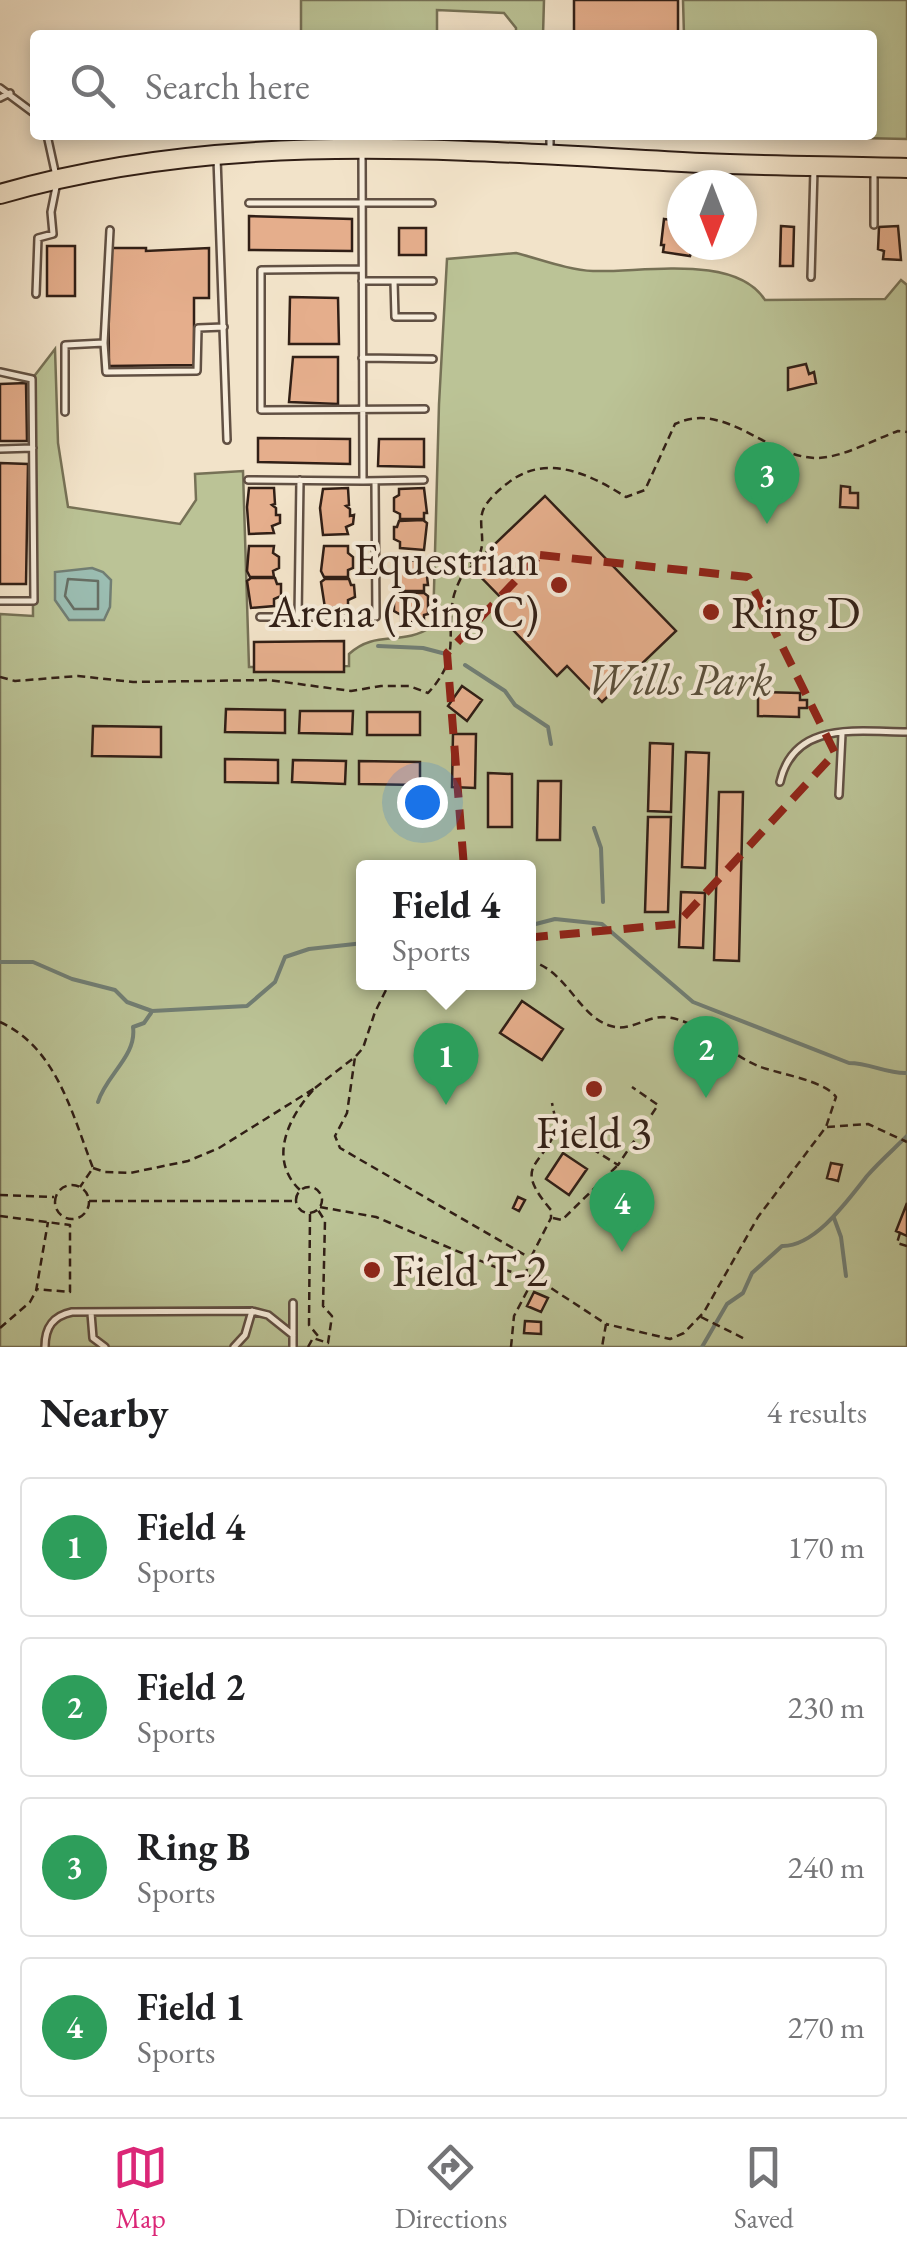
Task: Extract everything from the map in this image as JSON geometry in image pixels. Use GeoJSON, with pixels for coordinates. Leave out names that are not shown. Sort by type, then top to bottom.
{"type":"FeatureCollection","features":[{"type":"Feature","properties":{"kind":"highway"},"geometry":{"type":"LineString","coordinates":[[0,194],[148,162],[308,147],[451,142],[550,144],[814,166],[907,168]]}},
{"type":"Feature","properties":{"kind":"lane"},"geometry":{"type":"LineString","coordinates":[[0,88],[30,110]]}},
{"type":"Feature","properties":{"kind":"lane"},"geometry":{"type":"LineString","coordinates":[[0,98],[10,93]]}},
{"type":"Feature","properties":{"kind":"lane"},"geometry":{"type":"LineString","coordinates":[[36,294],[38,238],[53,234],[51,212],[57,179],[49,140]]}},
{"type":"Feature","properties":{"kind":"lane"},"geometry":{"type":"LineString","coordinates":[[362,146],[363,481]]}},
{"type":"Feature","properties":{"kind":"lane"},"geometry":{"type":"LineString","coordinates":[[217,155],[227,440]]}},
{"type":"Feature","properties":{"kind":"lane"},"geometry":{"type":"LineString","coordinates":[[811,277],[814,166]]}},
{"type":"Feature","properties":{"kind":"lane"},"geometry":{"type":"LineString","coordinates":[[874,167],[874,224]]}},
{"type":"Feature","properties":{"kind":"lane"},"geometry":{"type":"LineString","coordinates":[[250,203],[432,203]]}},
{"type":"Feature","properties":{"kind":"lane"},"geometry":{"type":"LineString","coordinates":[[110,230],[106,372],[198,371],[198,328],[224,328]]}},
{"type":"Feature","properties":{"kind":"lane"},"geometry":{"type":"LineString","coordinates":[[362,269],[261,270],[261,410],[425,409]]}},
{"type":"Feature","properties":{"kind":"lane"},"geometry":{"type":"LineString","coordinates":[[362,281],[433,281]]}},
{"type":"Feature","properties":{"kind":"lane"},"geometry":{"type":"LineString","coordinates":[[394,281],[395,317],[432,317]]}},
{"type":"Feature","properties":{"kind":"lane"},"geometry":{"type":"LineString","coordinates":[[65,412],[65,345],[104,343]]}},
{"type":"Feature","properties":{"kind":"lane"},"geometry":{"type":"LineString","coordinates":[[362,358],[433,359]]}},
{"type":"Feature","properties":{"kind":"lane"},"geometry":{"type":"LineString","coordinates":[[0,372],[32,379],[34,601],[0,600]]}},
{"type":"Feature","properties":{"kind":"lane"},"geometry":{"type":"LineString","coordinates":[[0,449],[33,448]]}},
{"type":"Feature","properties":{"kind":"lane"},"geometry":{"type":"LineString","coordinates":[[248,480],[424,480]]}},
{"type":"Feature","properties":{"kind":"lane"},"geometry":{"type":"LineString","coordinates":[[298,617],[300,480]]}},
{"type":"Feature","properties":{"kind":"lane"},"geometry":{"type":"LineString","coordinates":[[260,617],[376,617],[375,481]]}},
{"type":"Feature","properties":{"kind":"lane"},"geometry":{"type":"LineString","coordinates":[[780,782],[790,755],[806,739],[842,732],[907,732]]}},
{"type":"Feature","properties":{"kind":"lane"},"geometry":{"type":"LineString","coordinates":[[840,796],[842,732]]}},
{"type":"Feature","properties":{"kind":"lane"},"geometry":{"type":"LineString","coordinates":[[292,1304],[293,1347]]}},
{"type":"Feature","properties":{"kind":"lane"},"geometry":{"type":"LineString","coordinates":[[45,1347],[50,1322],[59,1314],[252,1311],[268,1315],[293,1336]]}},
{"type":"Feature","properties":{"kind":"lane"},"geometry":{"type":"LineString","coordinates":[[234,1347],[245,1335],[252,1311]]}},
{"type":"Feature","properties":{"kind":"lane"},"geometry":{"type":"LineString","coordinates":[[91,1313],[93,1338],[105,1347]]}},
{"type":"Feature","properties":{"kind":"path"},"geometry":{"type":"LineString","coordinates":[[675,424],[688,418],[710,420],[740,428],[796,455],[815,458],[834,456],[907,432]]}},
{"type":"Feature","properties":{"kind":"path"},"geometry":{"type":"LineString","coordinates":[[319,1208],[376,1218],[500,1269],[534,1276],[606,1324],[670,1339],[684,1333],[700,1316],[758,1217],[826,1128],[836,1096],[832,1090],[756,1065],[684,1021],[662,1017],[626,1027],[610,1026],[596,1017],[550,968],[536,963]]}},
{"type":"Feature","properties":{"kind":"path"},"geometry":{"type":"LineString","coordinates":[[93,1168],[130,1173],[188,1160],[218,1148],[315,1088],[355,1057],[363,1048],[386,990]]}},
{"type":"Feature","properties":{"kind":"path"},"geometry":{"type":"LineString","coordinates":[[0,1022],[16,1029],[56,1074],[93,1168]]}},
{"type":"Feature","properties":{"kind":"path"},"geometry":{"type":"LineString","coordinates":[[355,1057],[346,1113],[335,1136],[340,1148],[530,1258]]}},
{"type":"Feature","properties":{"kind":"path"},"geometry":{"type":"LineString","coordinates":[[300,1190],[288,1180],[283,1146],[286,1128],[297,1108],[315,1088]]}},
{"type":"Feature","properties":{"kind":"path"},"geometry":{"type":"LineString","coordinates":[[551,1218],[562,1220],[618,1164],[658,1105],[632,1088]]}},
{"type":"Feature","properties":{"kind":"path"},"geometry":{"type":"LineString","coordinates":[[526,1273],[551,1218],[551,1210],[534,1190],[531,1176],[558,1127],[552,1103]]}},
{"type":"Feature","properties":{"kind":"path"},"geometry":{"type":"LineString","coordinates":[[826,1128],[868,1124],[907,1142]]}},
{"type":"Feature","properties":{"kind":"path"},"geometry":{"type":"LineString","coordinates":[[558,1127],[618,1164]]}},
{"type":"Feature","properties":{"kind":"path"},"geometry":{"type":"LineString","coordinates":[[80,1187],[93,1168]]}},
{"type":"Feature","properties":{"kind":"path"},"geometry":{"type":"LineString","coordinates":[[60,1222],[56,1197],[64,1186],[80,1187]]}},
{"type":"Feature","properties":{"kind":"path"},"geometry":{"type":"LineString","coordinates":[[80,1187],[89,1201]]}},
{"type":"Feature","properties":{"kind":"path"},"geometry":{"type":"LineString","coordinates":[[308,1187],[317,1190],[322,1198],[319,1208],[310,1214],[302,1212],[295,1202],[300,1190],[308,1187]]}},
{"type":"Feature","properties":{"kind":"path"},"geometry":{"type":"LineString","coordinates":[[0,1195],[56,1197]]}},
{"type":"Feature","properties":{"kind":"path"},"geometry":{"type":"LineString","coordinates":[[89,1201],[295,1202]]}},
{"type":"Feature","properties":{"kind":"path"},"geometry":{"type":"LineString","coordinates":[[60,1214],[70,1218],[82,1216],[89,1201]]}},
{"type":"Feature","properties":{"kind":"path"},"geometry":{"type":"LineString","coordinates":[[310,1214],[309,1325],[328,1343],[332,1316],[323,1306],[325,1221],[319,1208]]}},
{"type":"Feature","properties":{"kind":"path"},"geometry":{"type":"LineString","coordinates":[[0,1216],[70,1225]]}},
{"type":"Feature","properties":{"kind":"path"},"geometry":{"type":"LineString","coordinates":[[36,1289],[70,1292],[70,1218]]}},
{"type":"Feature","properties":{"kind":"path"},"geometry":{"type":"LineString","coordinates":[[0,1328],[30,1302],[36,1289],[48,1220]]}},
{"type":"Feature","properties":{"kind":"path"},"geometry":{"type":"LineString","coordinates":[[900,1233],[897,1243],[907,1246]]}},
{"type":"Feature","properties":{"kind":"path"},"geometry":{"type":"LineString","coordinates":[[511,1347],[514,1316],[534,1276]]}},
{"type":"Feature","properties":{"kind":"path"},"geometry":{"type":"LineString","coordinates":[[700,1316],[745,1339]]}},
{"type":"Feature","properties":{"kind":"path"},"geometry":{"type":"LineString","coordinates":[[602,1347],[606,1324]]}},
{"type":"Feature","properties":{"kind":"path"},"geometry":{"type":"LineString","coordinates":[[308,1347],[308,1341],[319,1337]]}},
{"type":"Feature","properties":{"kind":"highlighted area"},"geometry":{"type":"Polygon","coordinates":[[[540,555],[748,577],[835,753],[677,924],[470,943],[447,653],[540,555]]]}},
{"type":"Feature","properties":{"kind":"green space"},"geometry":{"type":"Polygon","coordinates":[[[301,0],[544,0],[543,30],[516,30],[504,13],[437,10],[437,30],[301,30],[301,0]]]}},
{"type":"Feature","properties":{"kind":"green space"},"geometry":{"type":"Polygon","coordinates":[[[683,0],[907,0],[907,139],[877,138],[877,30],[684,30],[683,0]]]}},
{"type":"Feature","properties":{"kind":"green space","name":"Wills Park"},"geometry":{"type":"Polygon","coordinates":[[[516,253],[583,270],[710,271],[751,285],[765,300],[885,299],[901,280],[907,285],[907,1347],[0,1347],[0,614],[33,616],[32,379],[55,349],[58,443],[68,507],[180,524],[196,500],[195,474],[243,471],[249,667],[349,666],[349,654],[359,646],[411,636],[433,626],[447,259],[516,253]]]}},
{"type":"Feature","properties":{"kind":"water"},"geometry":{"type":"Polygon","coordinates":[[[92,568],[111,580],[110,607],[104,620],[69,620],[55,600],[55,572],[92,568]]]}},
{"type":"Feature","properties":{"kind":"building"},"geometry":{"type":"Polygon","coordinates":[[[574,0],[678,0],[678,30],[574,30],[574,0]]]}},
{"type":"Feature","properties":{"kind":"building"},"geometry":{"type":"Polygon","coordinates":[[[249,216],[352,219],[352,251],[249,250],[249,216]]]}},
{"type":"Feature","properties":{"kind":"building"},"geometry":{"type":"Polygon","coordinates":[[[664,219],[667,219],[667,253],[661,245],[664,219]]]}},
{"type":"Feature","properties":{"kind":"building"},"geometry":{"type":"Polygon","coordinates":[[[781,226],[794,227],[793,266],[780,266],[781,226]]]}},
{"type":"Feature","properties":{"kind":"building"},"geometry":{"type":"Polygon","coordinates":[[[898,226],[901,260],[883,259],[884,251],[878,249],[879,227],[898,226]]]}},
{"type":"Feature","properties":{"kind":"building"},"geometry":{"type":"Polygon","coordinates":[[[399,228],[426,228],[426,255],[399,255],[399,228]]]}},
{"type":"Feature","properties":{"kind":"building"},"geometry":{"type":"Polygon","coordinates":[[[47,246],[75,246],[75,296],[47,296],[47,246]]]}},
{"type":"Feature","properties":{"kind":"building"},"geometry":{"type":"Polygon","coordinates":[[[108,248],[209,248],[209,298],[194,298],[194,365],[109,366],[108,248]]]}},
{"type":"Feature","properties":{"kind":"building"},"geometry":{"type":"Polygon","coordinates":[[[290,297],[338,298],[339,344],[289,344],[290,297]]]}},
{"type":"Feature","properties":{"kind":"building"},"geometry":{"type":"Polygon","coordinates":[[[293,357],[338,357],[338,404],[289,402],[293,357]]]}},
{"type":"Feature","properties":{"kind":"building"},"geometry":{"type":"Polygon","coordinates":[[[806,364],[809,374],[814,372],[816,383],[788,390],[788,368],[806,364]]]}},
{"type":"Feature","properties":{"kind":"building"},"geometry":{"type":"Polygon","coordinates":[[[26,383],[27,441],[0,441],[0,384],[26,383]]]}},
{"type":"Feature","properties":{"kind":"building"},"geometry":{"type":"Polygon","coordinates":[[[258,438],[350,439],[350,464],[258,462],[258,438]]]}},
{"type":"Feature","properties":{"kind":"building"},"geometry":{"type":"Polygon","coordinates":[[[379,439],[424,439],[424,467],[378,466],[379,439]]]}},
{"type":"Feature","properties":{"kind":"building"},"geometry":{"type":"Polygon","coordinates":[[[0,463],[28,464],[26,584],[0,584],[0,463]]]}},
{"type":"Feature","properties":{"kind":"building"},"geometry":{"type":"Polygon","coordinates":[[[841,486],[850,487],[850,493],[858,493],[858,508],[840,507],[841,486]]]}},
{"type":"Feature","properties":{"kind":"building"},"geometry":{"type":"Polygon","coordinates":[[[249,488],[274,488],[272,505],[276,515],[280,515],[280,523],[272,526],[274,533],[249,534],[249,488]]]}},
{"type":"Feature","properties":{"kind":"building"},"geometry":{"type":"Polygon","coordinates":[[[348,488],[346,506],[350,516],[354,515],[353,524],[346,527],[348,534],[323,535],[323,489],[348,488]]]}},
{"type":"Feature","properties":{"kind":"building"},"geometry":{"type":"Polygon","coordinates":[[[424,488],[424,519],[400,519],[394,511],[399,489],[424,488]]]}},
{"type":"Feature","properties":{"kind":"building","name":"Equestrian Arena (Ring C)"},"geometry":{"type":"Polygon","coordinates":[[[545,496],[676,631],[602,702],[567,666],[557,676],[495,611],[505,602],[471,567],[545,496]]]}},
{"type":"Feature","properties":{"kind":"building"},"geometry":{"type":"Polygon","coordinates":[[[399,521],[427,523],[424,550],[400,548],[400,542],[394,539],[394,527],[399,521]]]}},
{"type":"Feature","properties":{"kind":"building"},"geometry":{"type":"Polygon","coordinates":[[[249,546],[274,546],[279,568],[273,571],[274,577],[250,577],[249,546]]]}},
{"type":"Feature","properties":{"kind":"building"},"geometry":{"type":"Polygon","coordinates":[[[324,546],[348,546],[353,568],[348,570],[348,577],[324,577],[324,546]]]}},
{"type":"Feature","properties":{"kind":"building"},"geometry":{"type":"Polygon","coordinates":[[[425,560],[428,585],[424,585],[424,591],[400,591],[401,586],[394,583],[394,570],[400,567],[400,561],[425,560]]]}},
{"type":"Feature","properties":{"kind":"building"},"geometry":{"type":"Polygon","coordinates":[[[275,578],[281,584],[281,596],[274,599],[274,606],[251,608],[247,581],[275,578]]]}},
{"type":"Feature","properties":{"kind":"building"},"geometry":{"type":"Polygon","coordinates":[[[349,579],[355,597],[348,600],[348,606],[325,608],[321,582],[349,579]]]}},
{"type":"Feature","properties":{"kind":"building"},"geometry":{"type":"Polygon","coordinates":[[[400,593],[428,596],[424,623],[401,621],[401,615],[394,611],[394,600],[400,593]]]}},
{"type":"Feature","properties":{"kind":"building"},"geometry":{"type":"Polygon","coordinates":[[[344,641],[344,672],[254,672],[254,642],[344,641]]]}},
{"type":"Feature","properties":{"kind":"building"},"geometry":{"type":"Polygon","coordinates":[[[462,686],[482,700],[467,721],[448,706],[462,686]]]}},
{"type":"Feature","properties":{"kind":"building"},"geometry":{"type":"Polygon","coordinates":[[[758,692],[800,693],[800,700],[807,700],[807,708],[799,708],[799,717],[758,716],[758,692]]]}},
{"type":"Feature","properties":{"kind":"building"},"geometry":{"type":"Polygon","coordinates":[[[226,709],[285,710],[285,733],[225,732],[226,709]]]}},
{"type":"Feature","properties":{"kind":"building"},"geometry":{"type":"Polygon","coordinates":[[[300,711],[353,711],[352,734],[299,733],[300,711]]]}},
{"type":"Feature","properties":{"kind":"building"},"geometry":{"type":"Polygon","coordinates":[[[367,712],[420,712],[420,735],[367,735],[367,712]]]}},
{"type":"Feature","properties":{"kind":"building"},"geometry":{"type":"Polygon","coordinates":[[[93,726],[161,727],[161,757],[92,756],[93,726]]]}},
{"type":"Feature","properties":{"kind":"building"},"geometry":{"type":"Polygon","coordinates":[[[453,734],[476,734],[475,788],[452,787],[453,734]]]}},
{"type":"Feature","properties":{"kind":"building"},"geometry":{"type":"Polygon","coordinates":[[[650,743],[673,744],[671,812],[648,811],[650,743]]]}},
{"type":"Feature","properties":{"kind":"building"},"geometry":{"type":"Polygon","coordinates":[[[686,752],[709,753],[705,868],[682,867],[686,752]]]}},
{"type":"Feature","properties":{"kind":"building"},"geometry":{"type":"Polygon","coordinates":[[[225,759],[278,760],[278,783],[225,782],[225,759]]]}},
{"type":"Feature","properties":{"kind":"building"},"geometry":{"type":"Polygon","coordinates":[[[293,760],[346,761],[345,784],[292,782],[293,760]]]}},
{"type":"Feature","properties":{"kind":"building"},"geometry":{"type":"Polygon","coordinates":[[[359,761],[420,762],[420,785],[359,784],[359,761]]]}},
{"type":"Feature","properties":{"kind":"building"},"geometry":{"type":"Polygon","coordinates":[[[488,773],[512,774],[512,827],[488,827],[488,773]]]}},
{"type":"Feature","properties":{"kind":"building"},"geometry":{"type":"Polygon","coordinates":[[[538,781],[561,781],[560,840],[537,840],[538,781]]]}},
{"type":"Feature","properties":{"kind":"building"},"geometry":{"type":"Polygon","coordinates":[[[719,792],[743,792],[739,961],[714,960],[719,792]]]}},
{"type":"Feature","properties":{"kind":"building"},"geometry":{"type":"Polygon","coordinates":[[[648,817],[671,817],[668,912],[645,912],[648,817]]]}},
{"type":"Feature","properties":{"kind":"building"},"geometry":{"type":"Polygon","coordinates":[[[681,892],[705,893],[703,948],[679,947],[681,892]]]}},
{"type":"Feature","properties":{"kind":"building"},"geometry":{"type":"Polygon","coordinates":[[[522,1001],[563,1029],[542,1060],[500,1033],[522,1001]]]}},
{"type":"Feature","properties":{"kind":"building"},"geometry":{"type":"Polygon","coordinates":[[[563,1153],[587,1169],[569,1195],[546,1179],[563,1153]]]}},
{"type":"Feature","properties":{"kind":"building"},"geometry":{"type":"Polygon","coordinates":[[[831,1163],[842,1165],[838,1181],[827,1178],[831,1163]]]}},
{"type":"Feature","properties":{"kind":"building"},"geometry":{"type":"Polygon","coordinates":[[[518,1197],[525,1200],[519,1211],[513,1208],[518,1197]]]}},
{"type":"Feature","properties":{"kind":"building"},"geometry":{"type":"Polygon","coordinates":[[[907,1203],[907,1236],[896,1231],[907,1203]]]}},
{"type":"Feature","properties":{"kind":"building"},"geometry":{"type":"Polygon","coordinates":[[[534,1292],[548,1298],[541,1312],[527,1306],[534,1292]]]}},
{"type":"Feature","properties":{"kind":"building"},"geometry":{"type":"Polygon","coordinates":[[[525,1321],[541,1322],[541,1334],[524,1333],[525,1321]]]}},
{"type":"Feature","properties":{"kind":"waterway"},"geometry":{"type":"LineString","coordinates":[[378,646],[423,648],[446,654]]}},
{"type":"Feature","properties":{"kind":"waterway"},"geometry":{"type":"LineString","coordinates":[[465,665],[505,691],[515,705],[548,727],[551,744]]}},
{"type":"Feature","properties":{"kind":"waterway"},"geometry":{"type":"LineString","coordinates":[[594,828],[601,848],[603,902]]}},
{"type":"Feature","properties":{"kind":"waterway"},"geometry":{"type":"LineString","coordinates":[[536,924],[555,919],[602,924],[693,1002],[849,1063],[907,1073]]}},
{"type":"Feature","properties":{"kind":"waterway"},"geometry":{"type":"LineString","coordinates":[[0,962],[33,962],[72,979],[115,990],[127,1002],[152,1011],[247,1006],[275,982],[285,957],[309,949],[356,944]]}},
{"type":"Feature","properties":{"kind":"waterway"},"geometry":{"type":"LineString","coordinates":[[98,1102],[126,1056],[133,1027],[144,1023],[151,1013]]}},
{"type":"Feature","properties":{"kind":"waterway"},"geometry":{"type":"LineString","coordinates":[[702,1347],[727,1304],[743,1293],[752,1273],[782,1246],[807,1239],[818,1231],[907,1136]]}},
{"type":"Feature","properties":{"kind":"waterway"},"geometry":{"type":"LineString","coordinates":[[834,1218],[841,1237],[846,1276]]}},
{"type":"Feature","properties":{"kind":"place","name":"Ring B"},"geometry":{"type":"Point","coordinates":[767,524]}},
{"type":"Feature","properties":{"kind":"place","name":"Equestrian Arena (Ring C)"},"geometry":{"type":"Point","coordinates":[559,585]}},
{"type":"Feature","properties":{"kind":"place","name":"Ring D"},"geometry":{"type":"Point","coordinates":[711,612]}},
{"type":"Feature","properties":{"kind":"place","name":"Field 3"},"geometry":{"type":"Point","coordinates":[594,1089]}},
{"type":"Feature","properties":{"kind":"place","name":"Field 2"},"geometry":{"type":"Point","coordinates":[706,1098]}},
{"type":"Feature","properties":{"kind":"place","name":"Field 4"},"geometry":{"type":"Point","coordinates":[446,1105]}},
{"type":"Feature","properties":{"kind":"place","name":"Field 1"},"geometry":{"type":"Point","coordinates":[622,1252]}},
{"type":"Feature","properties":{"kind":"place","name":"Field T-2"},"geometry":{"type":"Point","coordinates":[372,1270]}}]}
